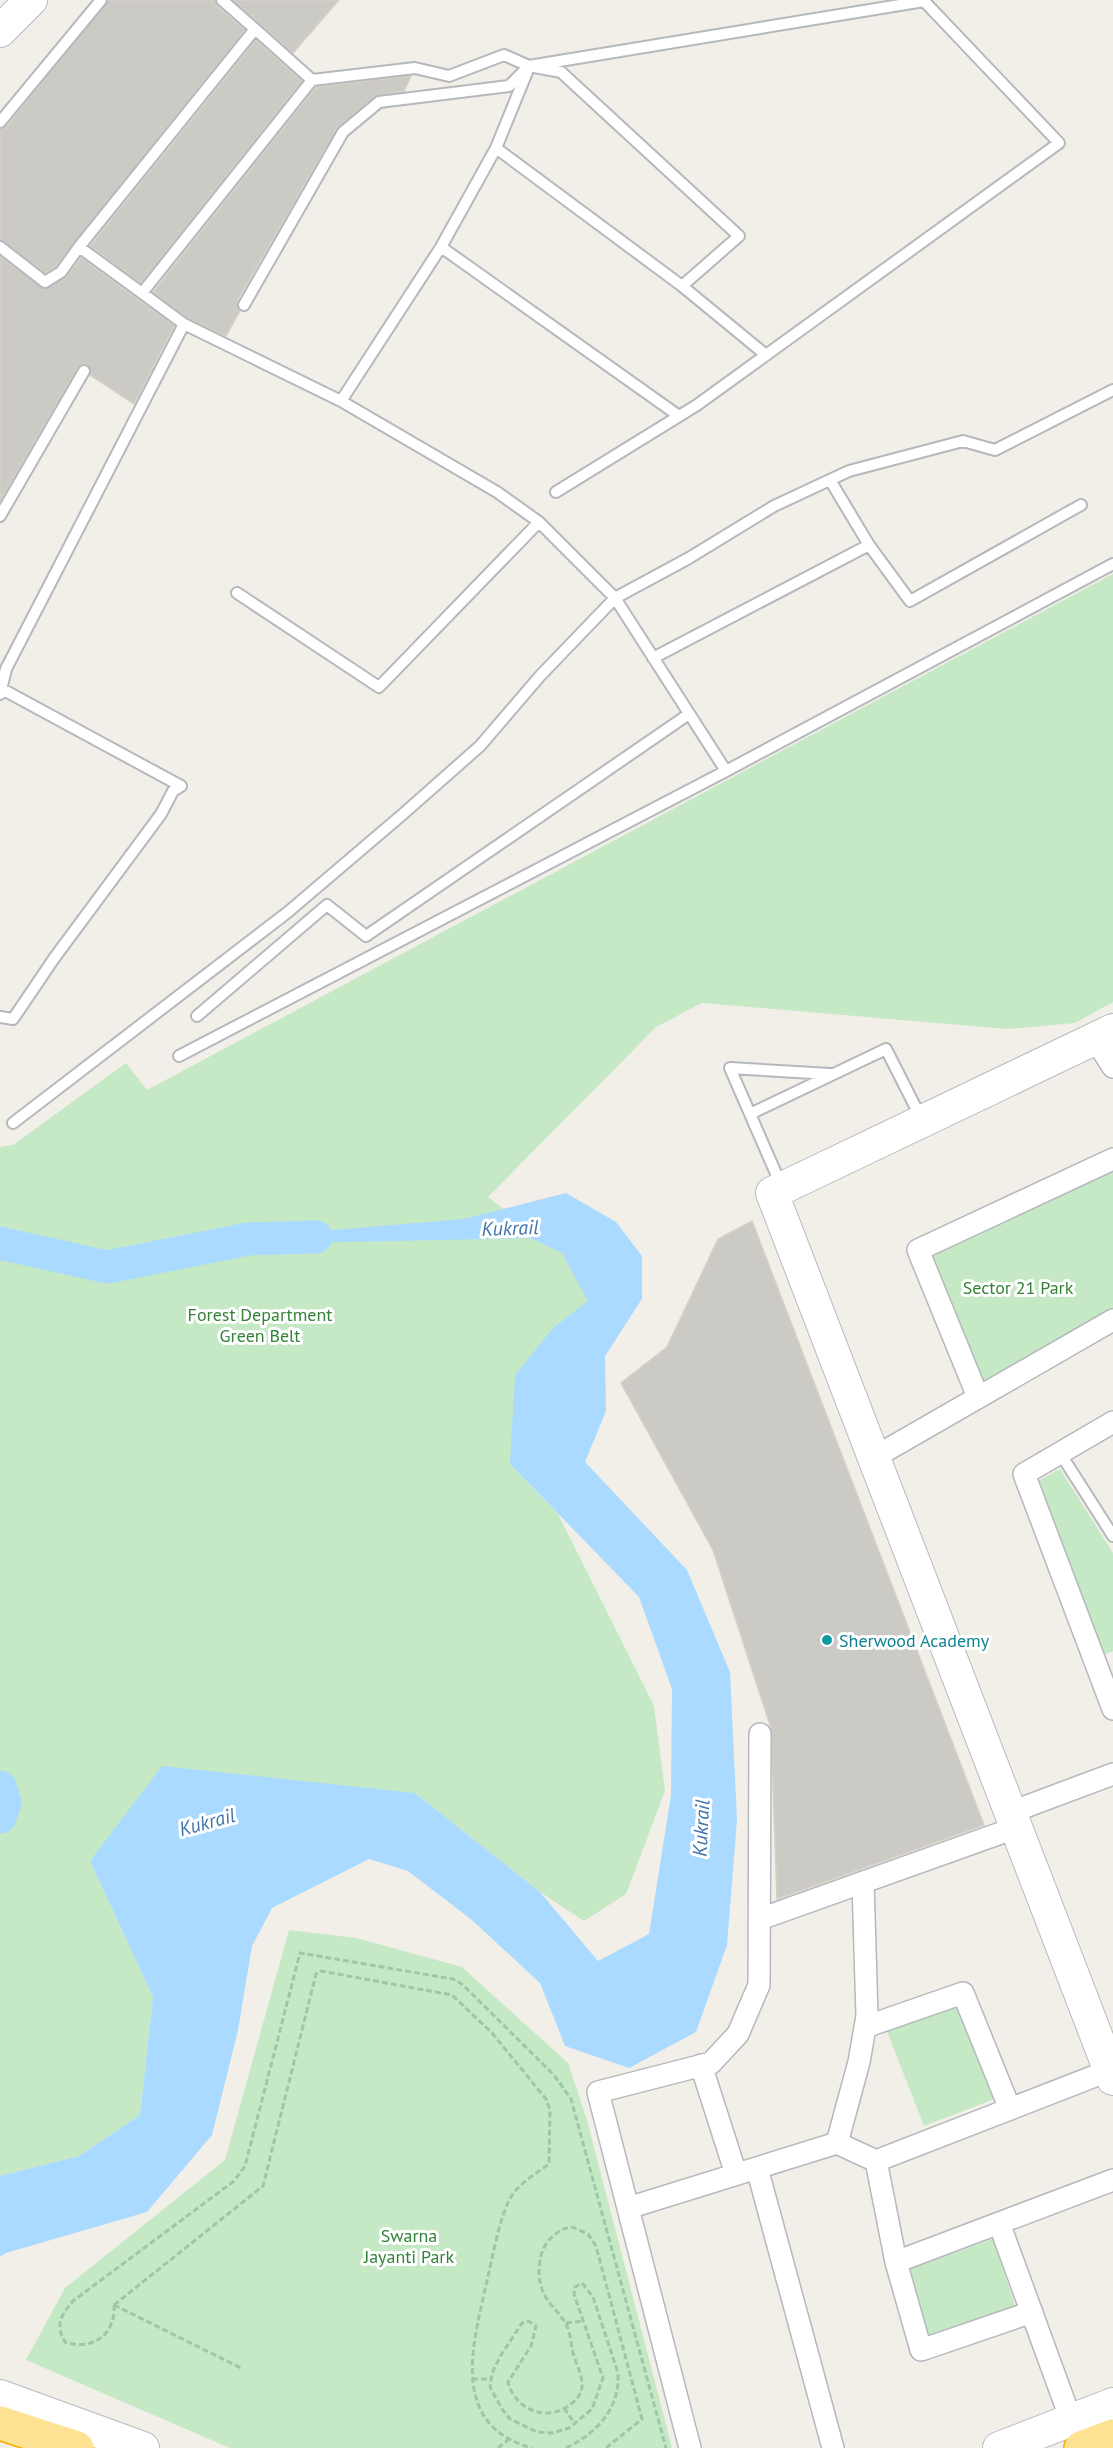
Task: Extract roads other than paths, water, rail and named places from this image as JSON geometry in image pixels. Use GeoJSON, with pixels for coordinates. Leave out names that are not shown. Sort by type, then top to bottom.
{"type":"FeatureCollection","features":[{"type":"Feature","properties":{"kind":"highway"},"geometry":{"type":"LineString","coordinates":[[14,2427],[77,2448]]}},
{"type":"Feature","properties":{"kind":"highway"},"geometry":{"type":"LineString","coordinates":[[1076,2434],[1113,2436]]}},
{"type":"Feature","properties":{"kind":"street"},"geometry":{"type":"LineString","coordinates":[[0,31],[32,0]]}},
{"type":"Feature","properties":{"kind":"street"},"geometry":{"type":"LineString","coordinates":[[628,2208],[837,2143],[876,2161],[1010,2109],[1112,2073],[1012,1821],[772,1193],[1104,1035],[1113,1067]]}},
{"type":"Feature","properties":{"kind":"street"},"geometry":{"type":"LineString","coordinates":[[978,1397],[918,1250],[1113,1159]]}},
{"type":"Feature","properties":{"kind":"street"},"geometry":{"type":"LineString","coordinates":[[873,1458],[1113,1320]]}},
{"type":"Feature","properties":{"kind":"street"},"geometry":{"type":"LineString","coordinates":[[1113,1422],[1024,1474],[1105,1662],[1113,1709]]}},
{"type":"Feature","properties":{"kind":"street"},"geometry":{"type":"LineString","coordinates":[[690,2448],[598,2092],[711,2062],[738,2034],[759,1985],[760,1734]]}},
{"type":"Feature","properties":{"kind":"street"},"geometry":{"type":"LineString","coordinates":[[760,1919],[863,1882],[1012,1821],[1113,1774]]}},
{"type":"Feature","properties":{"kind":"street"},"geometry":{"type":"LineString","coordinates":[[837,2143],[859,2062],[867,2016],[863,1882]]}},
{"type":"Feature","properties":{"kind":"street"},"geometry":{"type":"LineString","coordinates":[[865,2027],[963,1993],[1010,2109]]}},
{"type":"Feature","properties":{"kind":"street"},"geometry":{"type":"LineString","coordinates":[[701,2065],[736,2174]]}},
{"type":"Feature","properties":{"kind":"street"},"geometry":{"type":"LineString","coordinates":[[876,2161],[896,2262],[921,2350],[1032,2312]]}},
{"type":"Feature","properties":{"kind":"street"},"geometry":{"type":"LineString","coordinates":[[757,2168],[833,2448]]}},
{"type":"Feature","properties":{"kind":"street"},"geometry":{"type":"LineString","coordinates":[[896,2262],[1113,2180]]}},
{"type":"Feature","properties":{"kind":"street"},"geometry":{"type":"LineString","coordinates":[[999,2223],[1076,2434]]}},
{"type":"Feature","properties":{"kind":"street"},"geometry":{"type":"LineString","coordinates":[[0,2396],[143,2448]]}},
{"type":"Feature","properties":{"kind":"street"},"geometry":{"type":"LineString","coordinates":[[999,2448],[1076,2434],[1113,2404]]}},
{"type":"Feature","properties":{"kind":"lane"},"geometry":{"type":"LineString","coordinates":[[0,122],[101,0]]}},
{"type":"Feature","properties":{"kind":"lane"},"geometry":{"type":"LineString","coordinates":[[222,0],[312,80]]}},
{"type":"Feature","properties":{"kind":"lane"},"geometry":{"type":"LineString","coordinates":[[244,305],[343,132],[379,102],[509,87],[529,66],[924,1],[1059,143],[679,416],[556,492]]}},
{"type":"Feature","properties":{"kind":"lane"},"geometry":{"type":"LineString","coordinates":[[0,247],[45,282],[62,272],[255,29]]}},
{"type":"Feature","properties":{"kind":"lane"},"geometry":{"type":"LineString","coordinates":[[142,292],[312,80],[415,68],[449,76],[504,55],[529,66],[561,72],[739,236],[682,286]]}},
{"type":"Feature","properties":{"kind":"lane"},"geometry":{"type":"LineString","coordinates":[[341,401],[441,247],[496,148],[529,66]]}},
{"type":"Feature","properties":{"kind":"lane"},"geometry":{"type":"LineString","coordinates":[[496,148],[682,286],[766,355]]}},
{"type":"Feature","properties":{"kind":"lane"},"geometry":{"type":"LineString","coordinates":[[441,247],[679,416]]}},
{"type":"Feature","properties":{"kind":"lane"},"geometry":{"type":"LineString","coordinates":[[79,248],[184,324],[341,401],[497,492],[539,522],[615,598],[726,771]]}},
{"type":"Feature","properties":{"kind":"lane"},"geometry":{"type":"LineString","coordinates":[[0,1017],[13,1019],[161,814],[173,791],[181,786],[1,690],[6,669],[184,324]]}},
{"type":"Feature","properties":{"kind":"lane"},"geometry":{"type":"LineString","coordinates":[[0,516],[84,371]]}},
{"type":"Feature","properties":{"kind":"lane"},"geometry":{"type":"LineString","coordinates":[[13,1123],[288,912],[403,814],[480,746],[540,676],[615,598],[689,558],[774,506],[849,471],[963,441],[995,450],[1113,390]]}},
{"type":"Feature","properties":{"kind":"lane"},"geometry":{"type":"LineString","coordinates":[[830,480],[869,545],[910,602],[1081,505]]}},
{"type":"Feature","properties":{"kind":"lane"},"geometry":{"type":"LineString","coordinates":[[237,593],[379,687],[539,522]]}},
{"type":"Feature","properties":{"kind":"lane"},"geometry":{"type":"LineString","coordinates":[[653,658],[869,545]]}},
{"type":"Feature","properties":{"kind":"lane"},"geometry":{"type":"LineString","coordinates":[[179,1056],[726,771],[1113,564]]}},
{"type":"Feature","properties":{"kind":"lane"},"geometry":{"type":"LineString","coordinates":[[197,1016],[327,905],[366,936],[689,714]]}},
{"type":"Feature","properties":{"kind":"lane"},"geometry":{"type":"LineString","coordinates":[[750,1114],[886,1049],[923,1122]]}},
{"type":"Feature","properties":{"kind":"lane"},"geometry":{"type":"LineString","coordinates":[[782,1188],[730,1068],[830,1074]]}},
{"type":"Feature","properties":{"kind":"lane"},"geometry":{"type":"LineString","coordinates":[[1060,1453],[1113,1536]]}},
{"type":"Feature","properties":{"kind":"water"},"geometry":{"type":"Polygon","coordinates":[[[566,1193],[616,1222],[642,1256],[642,1299],[605,1356],[606,1411],[585,1462],[687,1570],[730,1672],[737,1820],[727,1945],[696,2032],[629,2068],[565,2046],[540,1983],[472,1920],[408,1871],[369,1859],[272,1908],[252,1946],[238,2030],[212,2135],[147,2212],[6,2253],[0,2257],[0,2176],[79,2156],[140,2115],[153,1997],[90,1861],[162,1766],[415,1793],[540,1892],[598,1961],[649,1934],[671,1795],[672,1689],[639,1597],[510,1464],[515,1375],[554,1327],[588,1301],[562,1253],[530,1238],[297,1243],[271,1239],[298,1233],[463,1219],[566,1193]]]}},
{"type":"Feature","properties":{"kind":"waterway","name":"Kukrail"},"geometry":{"type":"LineString","coordinates":[[0,1243],[107,1267],[248,1239],[316,1237]]}},
{"type":"Feature","properties":{"kind":"waterway"},"geometry":{"type":"LineString","coordinates":[[0,1787],[5,1803],[0,1817]]}},
{"type":"Feature","properties":{"kind":"place","name":"Sherwood Academy"},"geometry":{"type":"Point","coordinates":[827,1640]}},
{"type":"Feature","properties":{"kind":"park label","name":"Sector 21 Park"},"geometry":{"type":"Point","coordinates":[1018,1287]}},
{"type":"Feature","properties":{"kind":"park label","name":"Forest Department Green Belt"},"geometry":{"type":"Point","coordinates":[260,1324]}},
{"type":"Feature","properties":{"kind":"park label","name":"Swarna Jayanti Park"},"geometry":{"type":"Point","coordinates":[409,2245]}}]}
